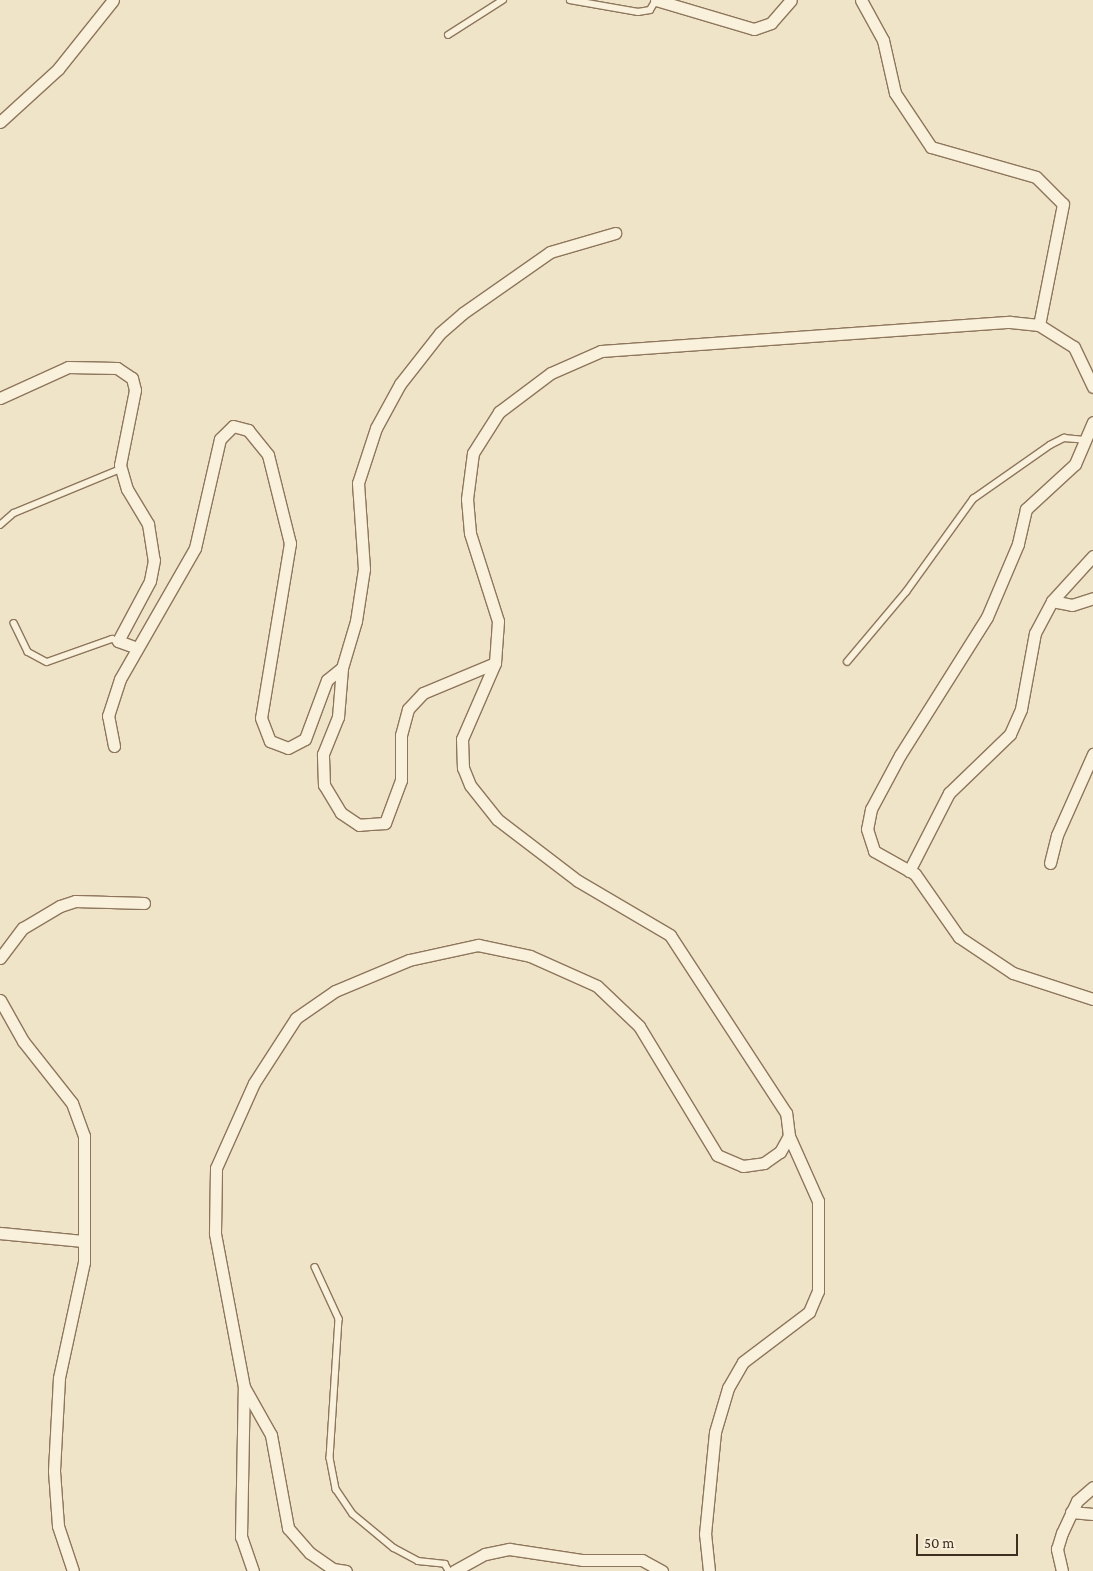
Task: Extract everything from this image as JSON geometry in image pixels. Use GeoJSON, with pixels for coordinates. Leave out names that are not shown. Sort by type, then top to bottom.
{"type":"FeatureCollection","features":[{"type":"Feature","properties":{"kind":"street"},"geometry":{"type":"LineString","coordinates":[[0,122],[58,69],[113,0]]}},
{"type":"Feature","properties":{"kind":"street"},"geometry":{"type":"LineString","coordinates":[[656,0],[754,29],[771,23],[791,0]]}},
{"type":"Feature","properties":{"kind":"street"},"geometry":{"type":"LineString","coordinates":[[861,0],[883,40],[895,93],[931,147],[1036,177],[1063,204],[1039,325]]}},
{"type":"Feature","properties":{"kind":"street"},"geometry":{"type":"LineString","coordinates":[[495,664],[423,693],[408,709],[401,735],[401,780],[395,805],[385,823],[373,827],[341,813],[324,786],[322,754],[338,717],[342,668],[356,622],[364,569],[358,483],[376,428],[400,384],[440,333],[550,252],[615,233]]}},
{"type":"Feature","properties":{"kind":"street"},"geometry":{"type":"LineString","coordinates":[[708,1571],[705,1534],[715,1432],[728,1388],[743,1362],[809,1312],[818,1291],[818,1201],[790,1136],[786,1114],[670,935],[578,881],[496,819],[470,785],[464,768],[462,739],[495,664],[498,621],[470,533],[467,499],[473,453],[499,412],[551,373],[601,351],[1010,322],[1039,325],[1074,347],[1093,387]]}},
{"type":"Feature","properties":{"kind":"street"},"geometry":{"type":"LineString","coordinates":[[0,398],[68,367],[123,369],[132,378],[135,390],[121,469],[127,489],[148,524],[154,554],[150,581],[118,641],[137,648]]}},
{"type":"Feature","properties":{"kind":"street"},"geometry":{"type":"LineString","coordinates":[[1093,422],[1075,464],[1026,509],[1018,544],[987,617],[871,809],[868,843],[909,871],[929,890],[959,937],[1013,972],[1093,999]]}},
{"type":"Feature","properties":{"kind":"street"},"geometry":{"type":"LineString","coordinates":[[114,746],[108,716],[120,679],[196,548],[220,439],[224,430],[238,425],[248,430],[268,455],[290,543],[261,718],[270,742],[288,748],[305,739],[328,680],[342,668]]}},
{"type":"Feature","properties":{"kind":"street"},"geometry":{"type":"LineString","coordinates":[[909,871],[948,793],[995,753],[1016,722],[1035,633],[1052,601],[1093,556]]}},
{"type":"Feature","properties":{"kind":"street"},"geometry":{"type":"LineString","coordinates":[[1052,601],[1072,606],[1093,598]]}},
{"type":"Feature","properties":{"kind":"street"},"geometry":{"type":"LineString","coordinates":[[1050,863],[1057,835],[1093,754]]}},
{"type":"Feature","properties":{"kind":"street"},"geometry":{"type":"LineString","coordinates":[[0,958],[23,928],[60,906],[75,901],[144,903]]}},
{"type":"Feature","properties":{"kind":"street"},"geometry":{"type":"LineString","coordinates":[[253,1571],[241,1536],[244,1387],[215,1233],[216,1168],[254,1083],[296,1018],[335,991],[409,960],[478,945],[530,956],[596,986],[639,1026],[717,1155],[743,1166],[764,1163],[780,1152],[790,1136]]}},
{"type":"Feature","properties":{"kind":"street"},"geometry":{"type":"LineString","coordinates":[[0,1000],[23,1041],[80,1119],[85,1145],[84,1241],[78,1305],[59,1378],[54,1471],[58,1526],[73,1571]]}},
{"type":"Feature","properties":{"kind":"street"},"geometry":{"type":"LineString","coordinates":[[0,1233],[84,1241]]}},
{"type":"Feature","properties":{"kind":"street"},"geometry":{"type":"LineString","coordinates":[[244,1387],[270,1435],[288,1528],[310,1553],[333,1569],[346,1571]]}},
{"type":"Feature","properties":{"kind":"street"},"geometry":{"type":"LineString","coordinates":[[1062,1571],[1057,1550],[1071,1512],[1076,1501],[1093,1487]]}},
{"type":"Feature","properties":{"kind":"street"},"geometry":{"type":"LineString","coordinates":[[1071,1512],[1093,1514]]}},
{"type":"Feature","properties":{"kind":"street"},"geometry":{"type":"LineString","coordinates":[[454,1571],[485,1554],[509,1549],[583,1560],[642,1560],[662,1571]]}},
{"type":"Feature","properties":{"kind":"lane"},"geometry":{"type":"LineString","coordinates":[[448,35],[503,0]]}},
{"type":"Feature","properties":{"kind":"lane"},"geometry":{"type":"LineString","coordinates":[[570,0],[638,12],[650,10],[656,0]]}},
{"type":"Feature","properties":{"kind":"lane"},"geometry":{"type":"LineString","coordinates":[[847,662],[906,592],[973,500],[1050,445],[1064,438],[1085,440]]}},
{"type":"Feature","properties":{"kind":"lane"},"geometry":{"type":"LineString","coordinates":[[0,525],[14,513],[121,469]]}},
{"type":"Feature","properties":{"kind":"lane"},"geometry":{"type":"LineString","coordinates":[[14,623],[28,652],[47,662],[112,639],[118,641]]}},
{"type":"Feature","properties":{"kind":"lane"},"geometry":{"type":"LineString","coordinates":[[315,1267],[339,1319],[330,1458],[336,1489],[353,1514],[394,1548],[418,1561],[435,1560],[449,1571]]}}]}
